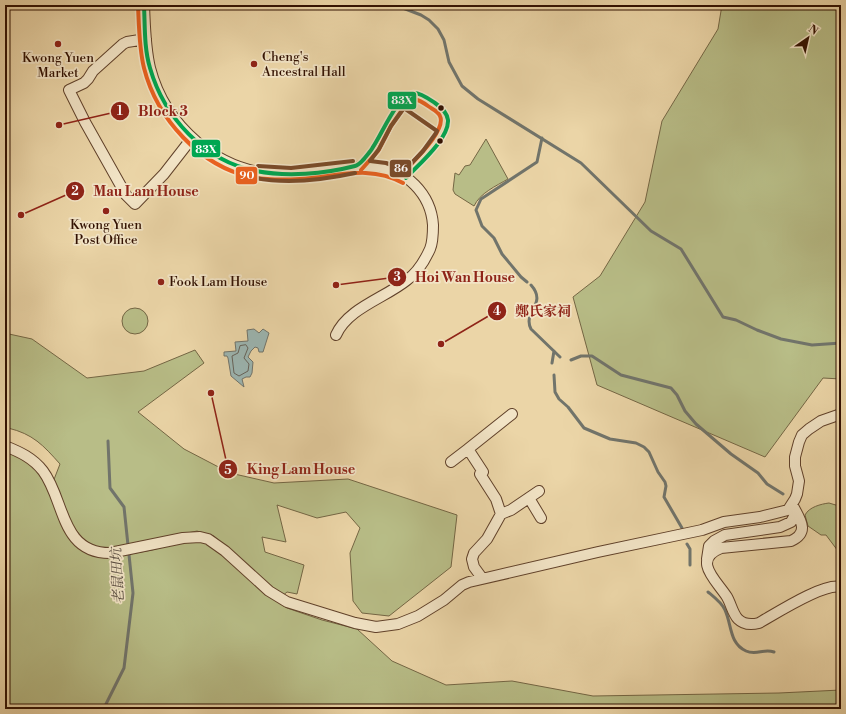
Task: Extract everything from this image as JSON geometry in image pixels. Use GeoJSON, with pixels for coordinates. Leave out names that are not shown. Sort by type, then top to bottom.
{"type":"FeatureCollection","features":[{"type":"Feature","properties":{"kind":"street"},"geometry":{"type":"LineString","coordinates":[[144,5],[146,39],[151,69],[163,99],[180,125],[192,138],[213,154],[224,160],[251,170],[277,174],[331,171],[367,166],[390,169],[406,178],[423,193],[430,210],[433,240],[430,249],[417,271],[397,287],[366,305],[352,316],[341,327],[336,335]]}},
{"type":"Feature","properties":{"kind":"street"},"geometry":{"type":"LineString","coordinates":[[146,39],[123,44],[92,71],[88,79],[69,90],[85,122],[126,195],[135,204],[164,174],[192,138]]}},
{"type":"Feature","properties":{"kind":"street"},"geometry":{"type":"LineString","coordinates":[[451,462],[512,414]]}},
{"type":"Feature","properties":{"kind":"street"},"geometry":{"type":"LineString","coordinates":[[841,414],[821,421],[802,435],[795,457],[795,466],[799,481],[791,522],[780,527],[720,537],[709,546],[707,560],[709,573],[730,603],[738,619],[744,623],[752,625],[805,597],[830,586],[841,586]]}},
{"type":"Feature","properties":{"kind":"street"},"geometry":{"type":"LineString","coordinates":[[5,446],[23,453],[30,458],[48,478],[62,517],[70,531],[89,549],[103,553],[110,553],[183,538],[200,537],[208,539],[225,550],[276,596],[295,606],[355,623],[376,627],[398,624],[418,616],[444,600],[462,585],[482,578],[702,530],[724,522],[767,516],[794,508]]}},
{"type":"Feature","properties":{"kind":"street"},"geometry":{"type":"LineString","coordinates":[[468,449],[483,472],[480,474],[496,499],[501,514]]}},
{"type":"Feature","properties":{"kind":"street"},"geometry":{"type":"LineString","coordinates":[[482,578],[474,567],[472,557],[476,550],[487,539],[501,514],[511,510],[539,491]]}},
{"type":"Feature","properties":{"kind":"street"},"geometry":{"type":"LineString","coordinates":[[529,498],[542,518]]}},
{"type":"Feature","properties":{"kind":"street"},"geometry":{"type":"LineString","coordinates":[[707,560],[711,553],[721,548],[794,540],[803,529],[794,508]]}},
{"type":"Feature","properties":{"kind":"green space"},"geometry":{"type":"Polygon","coordinates":[[[722,5],[841,5],[841,379],[823,378],[765,457],[597,385],[573,297],[600,276],[645,202],[662,121],[718,29],[722,5]]]}},
{"type":"Feature","properties":{"kind":"green space"},"geometry":{"type":"Polygon","coordinates":[[[486,139],[508,179],[480,197],[474,206],[455,194],[453,190],[455,173],[459,175],[465,166],[470,165],[486,139]]]}},
{"type":"Feature","properties":{"kind":"green space"},"geometry":{"type":"Polygon","coordinates":[[[135,308],[144,312],[148,321],[144,330],[135,334],[126,330],[122,321],[126,312],[135,308]]]}},
{"type":"Feature","properties":{"kind":"green space"},"geometry":{"type":"Polygon","coordinates":[[[5,330],[9,334],[32,339],[87,378],[144,371],[195,350],[204,363],[138,412],[184,449],[230,473],[274,483],[348,479],[457,515],[451,567],[389,616],[362,613],[353,601],[350,553],[360,528],[346,512],[317,518],[277,505],[286,542],[262,537],[265,552],[304,565],[297,594],[287,592],[281,597],[214,536],[197,531],[112,549],[101,548],[91,544],[76,530],[60,501],[53,482],[60,464],[43,446],[31,437],[17,430],[8,428],[5,430],[5,330]]]}},
{"type":"Feature","properties":{"kind":"green space"},"geometry":{"type":"Polygon","coordinates":[[[5,450],[28,460],[40,475],[46,484],[60,521],[71,538],[109,558],[199,540],[219,550],[267,595],[287,608],[322,620],[357,629],[392,661],[446,685],[512,681],[593,696],[779,693],[841,690],[841,709],[5,709],[5,450]]]}},
{"type":"Feature","properties":{"kind":"green space"},"geometry":{"type":"Polygon","coordinates":[[[829,503],[839,506],[841,510],[841,555],[826,535],[821,535],[808,526],[805,515],[812,508],[829,503]]]}},
{"type":"Feature","properties":{"kind":"water"},"geometry":{"type":"Polygon","coordinates":[[[254,329],[259,333],[263,329],[269,333],[263,352],[259,352],[258,348],[255,347],[248,357],[253,362],[252,373],[250,377],[242,379],[244,387],[231,376],[228,358],[227,356],[224,356],[224,352],[236,351],[235,342],[248,341],[247,330],[254,329]]]}},
{"type":"Feature","properties":{"kind":"waterway"},"geometry":{"type":"LineString","coordinates":[[395,5],[421,15],[429,20],[438,29],[444,40],[449,62],[462,86],[478,99],[581,163],[651,231],[681,249],[723,317],[736,320],[781,339],[812,345],[841,343]]}},
{"type":"Feature","properties":{"kind":"waterway"},"geometry":{"type":"LineString","coordinates":[[527,282],[502,254],[494,238],[482,226],[476,210],[481,199],[537,162],[542,138]]}},
{"type":"Feature","properties":{"kind":"waterway"},"geometry":{"type":"LineString","coordinates":[[531,285],[536,292],[537,298],[529,323],[531,329],[560,357]]}},
{"type":"Feature","properties":{"kind":"waterway"},"geometry":{"type":"LineString","coordinates":[[552,363],[554,351]]}},
{"type":"Feature","properties":{"kind":"waterway"},"geometry":{"type":"LineString","coordinates":[[571,360],[581,356],[592,356],[621,375],[671,388],[677,395],[685,411],[696,424],[731,454],[758,473],[767,484],[783,494]]}},
{"type":"Feature","properties":{"kind":"waterway"},"geometry":{"type":"LineString","coordinates":[[554,375],[555,392],[559,399],[568,407],[584,428],[610,439],[636,443],[644,447],[649,452],[658,472],[665,482],[666,486],[664,497],[682,528]]}},
{"type":"Feature","properties":{"kind":"waterway","name":"老鼠田坑"},"geometry":{"type":"LineString","coordinates":[[108,441],[110,488],[124,507],[133,593],[124,668],[106,704],[109,709]]}},
{"type":"Feature","properties":{"kind":"waterway"},"geometry":{"type":"LineString","coordinates":[[687,544],[690,549],[690,565]]}},
{"type":"Feature","properties":{"kind":"waterway"},"geometry":{"type":"LineString","coordinates":[[708,592],[724,607],[734,638],[741,648],[753,653],[767,651],[774,652]]}},
{"type":"Feature","properties":{"kind":"transit line","name":"90"},"geometry":{"type":"LineString","coordinates":[[138,5],[142,60],[150,87],[170,122],[183,138],[198,151],[232,171],[263,179],[300,179],[365,173],[390,177],[403,183]]}},
{"type":"Feature","properties":{"kind":"transit line","name":"83X"},"geometry":{"type":"LineString","coordinates":[[144,5],[147,53],[156,86],[165,103],[189,134],[203,147],[219,158],[237,166],[256,171],[280,174],[318,173],[355,166],[358,165],[371,150],[402,99],[408,95],[417,93],[425,96],[439,106],[445,112],[448,120],[444,135],[425,159],[406,178]]}},
{"type":"Feature","properties":{"kind":"transit line","name":"90"},"geometry":{"type":"LineString","coordinates":[[361,170],[378,151],[391,126],[409,100],[414,99],[436,111],[440,116],[441,122],[433,138],[420,155],[402,174]]}},
{"type":"Feature","properties":{"kind":"transit line","name":"86"},"geometry":{"type":"LineString","coordinates":[[404,108],[437,131],[436,133],[423,151],[405,170],[386,163],[370,161],[379,149],[391,126],[404,108]]}},
{"type":"Feature","properties":{"kind":"transit line","name":"86"},"geometry":{"type":"LineString","coordinates":[[258,166],[291,168],[353,161]]}},
{"type":"Feature","properties":{"kind":"transit line","name":"86"},"geometry":{"type":"LineString","coordinates":[[255,178],[292,181],[330,178],[355,173]]}},
{"type":"Feature","properties":{"kind":"place","name":"Kwong Yuen Market"},"geometry":{"type":"Point","coordinates":[58,44]}},
{"type":"Feature","properties":{"kind":"place","name":"Cheng's Ancestral Hall"},"geometry":{"type":"Point","coordinates":[254,64]}},
{"type":"Feature","properties":{"kind":"place","name":"Block 3"},"geometry":{"type":"Point","coordinates":[59,125]}},
{"type":"Feature","properties":{"kind":"place","name":"Kwong Yuen Post Office"},"geometry":{"type":"Point","coordinates":[106,211]}},
{"type":"Feature","properties":{"kind":"place","name":"Mau Lam House"},"geometry":{"type":"Point","coordinates":[21,215]}},
{"type":"Feature","properties":{"kind":"place","name":"Fook Lam House"},"geometry":{"type":"Point","coordinates":[161,282]}},
{"type":"Feature","properties":{"kind":"place","name":"Hoi Wan House"},"geometry":{"type":"Point","coordinates":[336,285]}},
{"type":"Feature","properties":{"kind":"place","name":"鄭氏家祠"},"geometry":{"type":"Point","coordinates":[441,344]}},
{"type":"Feature","properties":{"kind":"place","name":"King Lam House"},"geometry":{"type":"Point","coordinates":[211,393]}}]}
